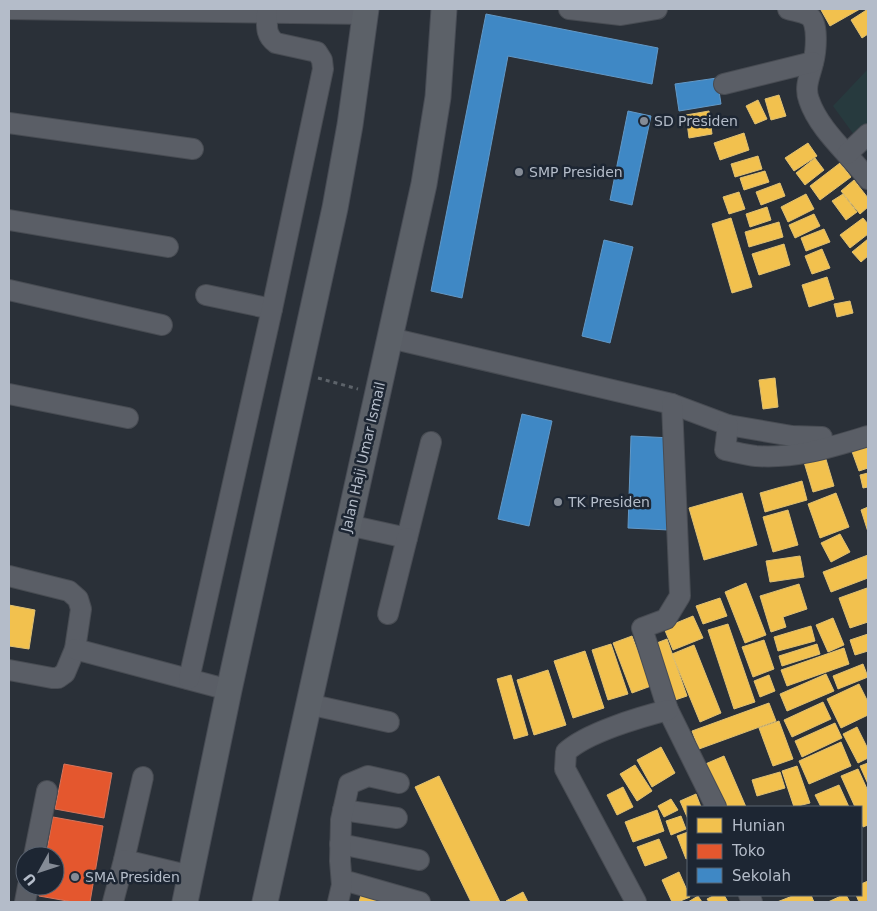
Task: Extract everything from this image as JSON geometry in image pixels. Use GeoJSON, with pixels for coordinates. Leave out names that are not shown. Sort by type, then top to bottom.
{"type":"FeatureCollection","features":[{"type":"Feature","properties":{"kind":"main road","name":"Jalan Haji Umar Ismail"},"geometry":{"type":"LineString","coordinates":[[265,902],[424,184],[433,138],[438,97],[444,9]]}},
{"type":"Feature","properties":{"kind":"main road"},"geometry":{"type":"LineString","coordinates":[[185,902],[229,690],[335,208],[350,125],[366,12]]}},
{"type":"Feature","properties":{"kind":"street"},"geometry":{"type":"LineString","coordinates":[[9,9],[268,13],[366,12]]}},
{"type":"Feature","properties":{"kind":"street"},"geometry":{"type":"LineString","coordinates":[[569,9],[621,15],[657,9]]}},
{"type":"Feature","properties":{"kind":"street"},"geometry":{"type":"LineString","coordinates":[[788,9],[808,15],[814,20],[816,28],[813,62],[806,84],[808,98],[817,120],[868,179]]}},
{"type":"Feature","properties":{"kind":"street"},"geometry":{"type":"LineString","coordinates":[[189,678],[272,309],[323,69],[322,60],[317,52],[276,43],[267,33],[268,13]]}},
{"type":"Feature","properties":{"kind":"street"},"geometry":{"type":"LineString","coordinates":[[724,84],[813,62]]}},
{"type":"Feature","properties":{"kind":"street"},"geometry":{"type":"LineString","coordinates":[[9,123],[193,149]]}},
{"type":"Feature","properties":{"kind":"street"},"geometry":{"type":"LineString","coordinates":[[847,154],[868,134]]}},
{"type":"Feature","properties":{"kind":"street"},"geometry":{"type":"LineString","coordinates":[[9,220],[168,248]]}},
{"type":"Feature","properties":{"kind":"street"},"geometry":{"type":"LineString","coordinates":[[9,290],[162,325]]}},
{"type":"Feature","properties":{"kind":"street"},"geometry":{"type":"LineString","coordinates":[[206,295],[272,309]]}},
{"type":"Feature","properties":{"kind":"street"},"geometry":{"type":"LineString","coordinates":[[390,338],[672,404],[728,425],[792,436],[822,437]]}},
{"type":"Feature","properties":{"kind":"street"},"geometry":{"type":"LineString","coordinates":[[9,394],[128,418]]}},
{"type":"Feature","properties":{"kind":"street"},"geometry":{"type":"LineString","coordinates":[[672,404],[680,596],[666,619],[642,628],[668,710],[716,806]]}},
{"type":"Feature","properties":{"kind":"street"},"geometry":{"type":"LineString","coordinates":[[728,425],[725,450],[756,456],[790,455],[825,450],[868,436]]}},
{"type":"Feature","properties":{"kind":"street"},"geometry":{"type":"LineString","coordinates":[[388,614],[431,442]]}},
{"type":"Feature","properties":{"kind":"street"},"geometry":{"type":"LineString","coordinates":[[348,525],[407,538]]}},
{"type":"Feature","properties":{"kind":"street"},"geometry":{"type":"LineString","coordinates":[[9,576],[69,591],[78,599],[81,609],[75,649],[66,673],[58,678],[52,678],[9,670]]}},
{"type":"Feature","properties":{"kind":"street"},"geometry":{"type":"LineString","coordinates":[[75,649],[229,690]]}},
{"type":"Feature","properties":{"kind":"street"},"geometry":{"type":"LineString","coordinates":[[308,704],[389,722]]}},
{"type":"Feature","properties":{"kind":"street"},"geometry":{"type":"LineString","coordinates":[[636,902],[565,769],[566,752],[581,741],[636,718],[668,710]]}},
{"type":"Feature","properties":{"kind":"street"},"geometry":{"type":"LineString","coordinates":[[340,893],[341,820],[349,784],[368,776],[399,783]]}},
{"type":"Feature","properties":{"kind":"street"},"geometry":{"type":"LineString","coordinates":[[113,902],[143,777]]}},
{"type":"Feature","properties":{"kind":"street"},"geometry":{"type":"LineString","coordinates":[[36,846],[47,791]]}},
{"type":"Feature","properties":{"kind":"street"},"geometry":{"type":"LineString","coordinates":[[343,810],[397,818]]}},
{"type":"Feature","properties":{"kind":"street"},"geometry":{"type":"LineString","coordinates":[[340,844],[419,860]]}},
{"type":"Feature","properties":{"kind":"street"},"geometry":{"type":"LineString","coordinates":[[124,860],[191,876]]}},
{"type":"Feature","properties":{"kind":"street"},"geometry":{"type":"LineString","coordinates":[[340,893],[350,882],[420,902]]}},
{"type":"Feature","properties":{"kind":"path"},"geometry":{"type":"LineString","coordinates":[[298,373],[378,394]]}},
{"type":"Feature","properties":{"kind":"green space"},"geometry":{"type":"Polygon","coordinates":[[[868,69],[868,154],[833,106],[868,69]]]}},
{"type":"Feature","properties":{"kind":"building: Hunian"},"geometry":{"type":"Polygon","coordinates":[[[860,9],[830,26],[821,10],[860,9]]]}},
{"type":"Feature","properties":{"kind":"building: Hunian"},"geometry":{"type":"Polygon","coordinates":[[[868,9],[868,34],[862,38],[851,20],[868,9]]]}},
{"type":"Feature","properties":{"kind":"building: Hunian"},"geometry":{"type":"Polygon","coordinates":[[[779,95],[786,116],[771,120],[765,99],[779,95]]]}},
{"type":"Feature","properties":{"kind":"building: Hunian"},"geometry":{"type":"Polygon","coordinates":[[[758,100],[767,119],[755,124],[746,106],[758,100]]]}},
{"type":"Feature","properties":{"kind":"building: Hunian"},"geometry":{"type":"Polygon","coordinates":[[[709,111],[712,134],[689,138],[686,115],[709,111]]]}},
{"type":"Feature","properties":{"kind":"building: Hunian"},"geometry":{"type":"Polygon","coordinates":[[[744,133],[749,150],[720,160],[714,143],[744,133]]]}},
{"type":"Feature","properties":{"kind":"building: Hunian"},"geometry":{"type":"Polygon","coordinates":[[[808,143],[817,156],[794,171],[785,158],[808,143]]]}},
{"type":"Feature","properties":{"kind":"building: Hunian"},"geometry":{"type":"Polygon","coordinates":[[[758,156],[762,169],[735,177],[731,164],[758,156]]]}},
{"type":"Feature","properties":{"kind":"building: Hunian"},"geometry":{"type":"Polygon","coordinates":[[[815,158],[824,170],[805,185],[796,173],[815,158]]]}},
{"type":"Feature","properties":{"kind":"building: Hunian"},"geometry":{"type":"Polygon","coordinates":[[[840,163],[851,177],[820,200],[810,186],[840,163]]]}},
{"type":"Feature","properties":{"kind":"building: Hunian"},"geometry":{"type":"Polygon","coordinates":[[[765,171],[769,182],[744,190],[740,178],[765,171]]]}},
{"type":"Feature","properties":{"kind":"building: Hunian"},"geometry":{"type":"Polygon","coordinates":[[[854,180],[868,198],[868,207],[860,214],[841,191],[854,180]]]}},
{"type":"Feature","properties":{"kind":"building: Hunian"},"geometry":{"type":"Polygon","coordinates":[[[780,183],[785,196],[761,205],[756,192],[780,183]]]}},
{"type":"Feature","properties":{"kind":"building: Hunian"},"geometry":{"type":"Polygon","coordinates":[[[739,192],[745,209],[729,214],[723,197],[739,192]]]}},
{"type":"Feature","properties":{"kind":"building: Hunian"},"geometry":{"type":"Polygon","coordinates":[[[806,194],[814,209],[788,222],[781,207],[806,194]]]}},
{"type":"Feature","properties":{"kind":"building: Hunian"},"geometry":{"type":"Polygon","coordinates":[[[843,194],[857,212],[846,220],[832,201],[843,194]]]}},
{"type":"Feature","properties":{"kind":"building: Hunian"},"geometry":{"type":"Polygon","coordinates":[[[767,207],[771,220],[750,227],[746,214],[767,207]]]}},
{"type":"Feature","properties":{"kind":"building: Hunian"},"geometry":{"type":"Polygon","coordinates":[[[814,214],[820,226],[795,238],[789,225],[814,214]]]}},
{"type":"Feature","properties":{"kind":"building: Hunian"},"geometry":{"type":"Polygon","coordinates":[[[731,218],[752,287],[732,293],[712,224],[731,218]]]}},
{"type":"Feature","properties":{"kind":"building: Hunian"},"geometry":{"type":"Polygon","coordinates":[[[863,218],[868,224],[868,234],[850,248],[840,235],[863,218]]]}},
{"type":"Feature","properties":{"kind":"building: Hunian"},"geometry":{"type":"Polygon","coordinates":[[[779,222],[783,237],[749,247],[745,232],[779,222]]]}},
{"type":"Feature","properties":{"kind":"building: Hunian"},"geometry":{"type":"Polygon","coordinates":[[[824,229],[830,242],[806,251],[801,238],[824,229]]]}},
{"type":"Feature","properties":{"kind":"building: Hunian"},"geometry":{"type":"Polygon","coordinates":[[[868,239],[868,256],[861,262],[852,252],[868,239]]]}},
{"type":"Feature","properties":{"kind":"building: Hunian"},"geometry":{"type":"Polygon","coordinates":[[[784,244],[790,265],[759,275],[752,254],[784,244]]]}},
{"type":"Feature","properties":{"kind":"building: Hunian"},"geometry":{"type":"Polygon","coordinates":[[[822,249],[830,268],[812,274],[805,256],[822,249]]]}},
{"type":"Feature","properties":{"kind":"building: Hunian"},"geometry":{"type":"Polygon","coordinates":[[[827,277],[834,299],[809,307],[802,285],[827,277]]]}},
{"type":"Feature","properties":{"kind":"building: Hunian"},"geometry":{"type":"Polygon","coordinates":[[[850,301],[853,313],[837,317],[834,304],[850,301]]]}},
{"type":"Feature","properties":{"kind":"building: Hunian"},"geometry":{"type":"Polygon","coordinates":[[[775,378],[778,407],[763,409],[759,380],[775,378]]]}},
{"type":"Feature","properties":{"kind":"building: Hunian"},"geometry":{"type":"Polygon","coordinates":[[[868,440],[868,468],[859,471],[850,446],[868,440]]]}},
{"type":"Feature","properties":{"kind":"building: Hunian"},"geometry":{"type":"Polygon","coordinates":[[[825,456],[834,486],[813,492],[804,462],[825,456]]]}},
{"type":"Feature","properties":{"kind":"building: Hunian"},"geometry":{"type":"Polygon","coordinates":[[[868,473],[868,487],[863,488],[860,475],[868,473]]]}},
{"type":"Feature","properties":{"kind":"building: Hunian"},"geometry":{"type":"Polygon","coordinates":[[[802,481],[807,500],[765,512],[760,493],[802,481]]]}},
{"type":"Feature","properties":{"kind":"building: Hunian"},"geometry":{"type":"Polygon","coordinates":[[[742,493],[757,545],[704,560],[689,508],[742,493]]]}},
{"type":"Feature","properties":{"kind":"building: Hunian"},"geometry":{"type":"Polygon","coordinates":[[[836,493],[849,527],[820,538],[808,504],[836,493]]]}},
{"type":"Feature","properties":{"kind":"building: Hunian"},"geometry":{"type":"Polygon","coordinates":[[[868,507],[868,532],[861,510],[868,507]]]}},
{"type":"Feature","properties":{"kind":"building: Hunian"},"geometry":{"type":"Polygon","coordinates":[[[788,510],[798,545],[773,552],[763,517],[788,510]]]}},
{"type":"Feature","properties":{"kind":"building: Hunian"},"geometry":{"type":"Polygon","coordinates":[[[840,534],[850,552],[831,562],[821,543],[840,534]]]}},
{"type":"Feature","properties":{"kind":"building: Hunian"},"geometry":{"type":"Polygon","coordinates":[[[868,555],[868,578],[831,592],[823,572],[868,555]]]}},
{"type":"Feature","properties":{"kind":"building: Hunian"},"geometry":{"type":"Polygon","coordinates":[[[800,556],[804,577],[770,582],[766,561],[800,556]]]}},
{"type":"Feature","properties":{"kind":"building: Hunian"},"geometry":{"type":"Polygon","coordinates":[[[746,583],[766,635],[745,643],[725,592],[746,583]]]}},
{"type":"Feature","properties":{"kind":"building: Hunian"},"geometry":{"type":"Polygon","coordinates":[[[799,584],[807,609],[783,617],[786,627],[771,632],[760,596],[799,584]]]}},
{"type":"Feature","properties":{"kind":"building: Hunian"},"geometry":{"type":"Polygon","coordinates":[[[867,588],[868,622],[850,628],[839,598],[867,588]]]}},
{"type":"Feature","properties":{"kind":"building: Hunian"},"geometry":{"type":"Polygon","coordinates":[[[720,598],[727,616],[703,624],[696,606],[720,598]]]}},
{"type":"Feature","properties":{"kind":"building: Hunian"},"geometry":{"type":"Polygon","coordinates":[[[9,605],[35,610],[29,649],[9,646],[9,605]]]}},
{"type":"Feature","properties":{"kind":"building: Hunian"},"geometry":{"type":"Polygon","coordinates":[[[693,616],[703,638],[673,650],[664,628],[693,616]]]}},
{"type":"Feature","properties":{"kind":"building: Hunian"},"geometry":{"type":"Polygon","coordinates":[[[833,618],[844,645],[828,652],[816,625],[833,618]]]}},
{"type":"Feature","properties":{"kind":"building: Hunian"},"geometry":{"type":"Polygon","coordinates":[[[728,624],[755,702],[734,709],[708,630],[728,624]]]}},
{"type":"Feature","properties":{"kind":"building: Hunian"},"geometry":{"type":"Polygon","coordinates":[[[811,626],[815,641],[778,651],[774,637],[811,626]]]}},
{"type":"Feature","properties":{"kind":"building: Hunian"},"geometry":{"type":"Polygon","coordinates":[[[868,634],[868,651],[855,655],[850,640],[868,634]]]}},
{"type":"Feature","properties":{"kind":"building: Hunian"},"geometry":{"type":"Polygon","coordinates":[[[632,636],[651,686],[632,693],[613,643],[632,636]]]}},
{"type":"Feature","properties":{"kind":"building: Hunian"},"geometry":{"type":"Polygon","coordinates":[[[667,639],[687,696],[669,702],[649,646],[667,639]]]}},
{"type":"Feature","properties":{"kind":"building: Hunian"},"geometry":{"type":"Polygon","coordinates":[[[764,640],[774,669],[753,677],[742,647],[764,640]]]}},
{"type":"Feature","properties":{"kind":"building: Hunian"},"geometry":{"type":"Polygon","coordinates":[[[611,644],[628,694],[608,700],[592,650],[611,644]]]}},
{"type":"Feature","properties":{"kind":"building: Hunian"},"geometry":{"type":"Polygon","coordinates":[[[817,644],[820,654],[782,666],[779,656],[817,644]]]}},
{"type":"Feature","properties":{"kind":"building: Hunian"},"geometry":{"type":"Polygon","coordinates":[[[694,645],[721,713],[700,722],[672,654],[694,645]]]}},
{"type":"Feature","properties":{"kind":"building: Hunian"},"geometry":{"type":"Polygon","coordinates":[[[844,648],[849,664],[787,686],[781,670],[844,648]]]}},
{"type":"Feature","properties":{"kind":"building: Hunian"},"geometry":{"type":"Polygon","coordinates":[[[585,651],[604,708],[573,718],[554,661],[585,651]]]}},
{"type":"Feature","properties":{"kind":"building: Hunian"},"geometry":{"type":"Polygon","coordinates":[[[863,664],[868,677],[838,689],[833,676],[863,664]]]}},
{"type":"Feature","properties":{"kind":"building: Hunian"},"geometry":{"type":"Polygon","coordinates":[[[548,670],[566,725],[534,735],[517,680],[548,670]]]}},
{"type":"Feature","properties":{"kind":"building: Hunian"},"geometry":{"type":"Polygon","coordinates":[[[826,674],[834,691],[787,711],[780,694],[826,674]]]}},
{"type":"Feature","properties":{"kind":"building: Hunian"},"geometry":{"type":"Polygon","coordinates":[[[511,675],[528,735],[514,739],[497,679],[511,675]]]}},
{"type":"Feature","properties":{"kind":"building: Hunian"},"geometry":{"type":"Polygon","coordinates":[[[769,675],[775,691],[760,697],[754,681],[769,675]]]}},
{"type":"Feature","properties":{"kind":"building: Hunian"},"geometry":{"type":"Polygon","coordinates":[[[859,684],[868,702],[868,715],[841,728],[827,699],[859,684]]]}},
{"type":"Feature","properties":{"kind":"building: Hunian"},"geometry":{"type":"Polygon","coordinates":[[[823,702],[831,719],[792,737],[784,720],[823,702]]]}},
{"type":"Feature","properties":{"kind":"building: Hunian"},"geometry":{"type":"Polygon","coordinates":[[[769,703],[776,721],[699,749],[692,731],[769,703]]]}},
{"type":"Feature","properties":{"kind":"building: Hunian"},"geometry":{"type":"Polygon","coordinates":[[[779,721],[793,759],[773,766],[759,728],[779,721]]]}},
{"type":"Feature","properties":{"kind":"building: Hunian"},"geometry":{"type":"Polygon","coordinates":[[[835,723],[842,738],[802,757],[795,741],[835,723]]]}},
{"type":"Feature","properties":{"kind":"building: Hunian"},"geometry":{"type":"Polygon","coordinates":[[[857,727],[868,749],[868,758],[858,763],[843,734],[857,727]]]}},
{"type":"Feature","properties":{"kind":"building: Hunian"},"geometry":{"type":"Polygon","coordinates":[[[841,742],[851,766],[809,784],[799,761],[841,742]]]}},
{"type":"Feature","properties":{"kind":"building: Hunian"},"geometry":{"type":"Polygon","coordinates":[[[661,747],[675,773],[652,787],[637,760],[661,747]]]}},
{"type":"Feature","properties":{"kind":"building: Hunian"},"geometry":{"type":"Polygon","coordinates":[[[724,756],[746,806],[721,806],[703,765],[724,756]]]}},
{"type":"Feature","properties":{"kind":"building: Hunian"},"geometry":{"type":"Polygon","coordinates":[[[868,763],[868,784],[860,766],[868,763]]]}},
{"type":"Feature","properties":{"kind":"building: Hunian"},"geometry":{"type":"Polygon","coordinates":[[[635,765],[652,791],[637,801],[620,774],[635,765]]]}},
{"type":"Feature","properties":{"kind":"building: Hunian"},"geometry":{"type":"Polygon","coordinates":[[[797,766],[810,803],[794,806],[782,771],[797,766]]]}},
{"type":"Feature","properties":{"kind":"building: Hunian"},"geometry":{"type":"Polygon","coordinates":[[[858,769],[868,791],[868,825],[863,827],[862,806],[855,806],[841,776],[858,769]]]}},
{"type":"Feature","properties":{"kind":"building: Hunian"},"geometry":{"type":"Polygon","coordinates":[[[780,772],[785,788],[757,796],[752,780],[780,772]]]}},
{"type":"Feature","properties":{"kind":"building: Hunian"},"geometry":{"type":"Polygon","coordinates":[[[439,776],[500,902],[471,902],[415,787],[439,776]]]}},
{"type":"Feature","properties":{"kind":"building: Hunian"},"geometry":{"type":"Polygon","coordinates":[[[839,785],[849,806],[820,806],[815,795],[839,785]]]}},
{"type":"Feature","properties":{"kind":"building: Hunian"},"geometry":{"type":"Polygon","coordinates":[[[623,787],[633,807],[617,815],[607,795],[623,787]]]}},
{"type":"Feature","properties":{"kind":"building: Hunian"},"geometry":{"type":"Polygon","coordinates":[[[696,794],[701,806],[687,806],[687,817],[680,801],[696,794]]]}},
{"type":"Feature","properties":{"kind":"building: Hunian"},"geometry":{"type":"Polygon","coordinates":[[[671,799],[678,810],[664,817],[658,806],[671,799]]]}},
{"type":"Feature","properties":{"kind":"building: Hunian"},"geometry":{"type":"Polygon","coordinates":[[[657,810],[664,831],[633,842],[625,822],[657,810]]]}},
{"type":"Feature","properties":{"kind":"building: Hunian"},"geometry":{"type":"Polygon","coordinates":[[[681,816],[686,829],[671,835],[666,821],[681,816]]]}},
{"type":"Feature","properties":{"kind":"building: Hunian"},"geometry":{"type":"Polygon","coordinates":[[[687,832],[686,859],[677,836],[687,832]]]}},
{"type":"Feature","properties":{"kind":"building: Hunian"},"geometry":{"type":"Polygon","coordinates":[[[659,839],[667,858],[645,866],[637,847],[659,839]]]}},
{"type":"Feature","properties":{"kind":"building: Hunian"},"geometry":{"type":"Polygon","coordinates":[[[679,872],[687,890],[687,896],[690,897],[678,902],[672,902],[662,880],[679,872]]]}},
{"type":"Feature","properties":{"kind":"building: Hunian"},"geometry":{"type":"Polygon","coordinates":[[[868,881],[868,902],[859,902],[856,896],[862,896],[862,884],[868,881]]]}},
{"type":"Feature","properties":{"kind":"building: Hunian"},"geometry":{"type":"Polygon","coordinates":[[[523,892],[528,902],[506,902],[506,901],[523,892]]]}},
{"type":"Feature","properties":{"kind":"building: Hunian"},"geometry":{"type":"Polygon","coordinates":[[[361,895],[391,902],[359,902],[361,895]]]}},
{"type":"Feature","properties":{"kind":"building: Hunian"},"geometry":{"type":"Polygon","coordinates":[[[698,896],[702,902],[688,902],[698,896]]]}},
{"type":"Feature","properties":{"kind":"building: Hunian"},"geometry":{"type":"Polygon","coordinates":[[[713,896],[725,896],[728,902],[709,902],[707,899],[713,896]]]}},
{"type":"Feature","properties":{"kind":"building: Hunian"},"geometry":{"type":"Polygon","coordinates":[[[792,896],[811,896],[814,902],[777,902],[792,896]]]}},
{"type":"Feature","properties":{"kind":"building: Hunian"},"geometry":{"type":"Polygon","coordinates":[[[841,896],[847,896],[850,902],[828,902],[841,896]]]}},
{"type":"Feature","properties":{"kind":"building: Toko"},"geometry":{"type":"Polygon","coordinates":[[[64,764],[112,773],[104,818],[55,809],[64,764]]]}},
{"type":"Feature","properties":{"kind":"building: Toko"},"geometry":{"type":"Polygon","coordinates":[[[53,817],[103,826],[90,902],[73,902],[39,896],[65,896],[65,846],[48,846],[53,817]]]}},
{"type":"Feature","properties":{"kind":"building: Sekolah"},"geometry":{"type":"Polygon","coordinates":[[[486,14],[658,48],[652,84],[508,56],[462,298],[431,291],[486,14]]]}},
{"type":"Feature","properties":{"kind":"building: Sekolah"},"geometry":{"type":"Polygon","coordinates":[[[717,78],[721,104],[679,111],[675,84],[717,78]]]}},
{"type":"Feature","properties":{"kind":"building: Sekolah"},"geometry":{"type":"Polygon","coordinates":[[[628,111],[651,116],[632,205],[610,200],[628,111]]]}},
{"type":"Feature","properties":{"kind":"building: Sekolah"},"geometry":{"type":"Polygon","coordinates":[[[604,240],[633,247],[610,343],[582,336],[604,240]]]}},
{"type":"Feature","properties":{"kind":"building: Sekolah"},"geometry":{"type":"Polygon","coordinates":[[[522,414],[552,421],[529,526],[498,519],[522,414]]]}},
{"type":"Feature","properties":{"kind":"building: Sekolah"},"geometry":{"type":"Polygon","coordinates":[[[631,436],[672,438],[669,530],[628,528],[631,436]]]}},
{"type":"Feature","properties":{"kind":"place","name":"SD Presiden"},"geometry":{"type":"Point","coordinates":[644,121]}},
{"type":"Feature","properties":{"kind":"place","name":"SMP Presiden"},"geometry":{"type":"Point","coordinates":[519,172]}},
{"type":"Feature","properties":{"kind":"place","name":"TK Presiden"},"geometry":{"type":"Point","coordinates":[558,502]}},
{"type":"Feature","properties":{"kind":"place","name":"SMA Presiden"},"geometry":{"type":"Point","coordinates":[75,877]}}]}
